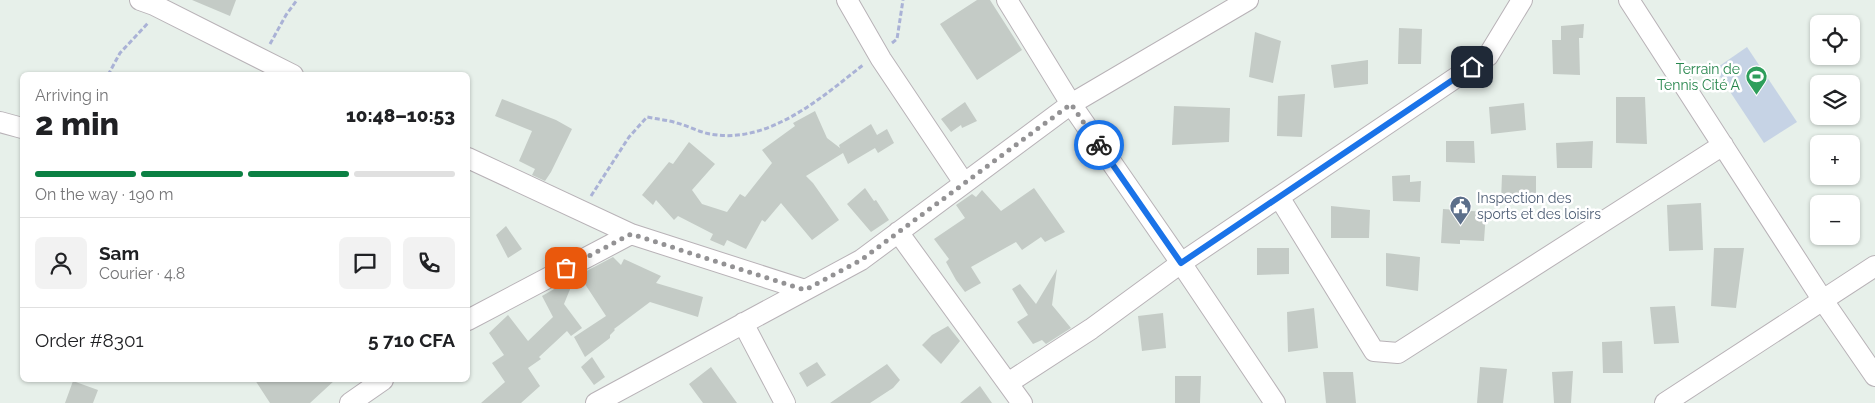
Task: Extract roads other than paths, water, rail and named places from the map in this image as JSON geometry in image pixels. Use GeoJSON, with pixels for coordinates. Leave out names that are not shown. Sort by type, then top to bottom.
{"type":"FeatureCollection","features":[{"type":"Feature","properties":{"kind":"street"},"geometry":{"type":"LineString","coordinates":[[140,0],[287,72]]}},
{"type":"Feature","properties":{"kind":"street"},"geometry":{"type":"LineString","coordinates":[[847,0],[878,54],[964,183]]}},
{"type":"Feature","properties":{"kind":"street"},"geometry":{"type":"LineString","coordinates":[[1007,0],[1071,104],[1181,263],[1274,403]]}},
{"type":"Feature","properties":{"kind":"street"},"geometry":{"type":"LineString","coordinates":[[596,403],[861,260],[1071,104],[1248,0]]}},
{"type":"Feature","properties":{"kind":"street"},"geometry":{"type":"LineString","coordinates":[[1008,383],[1091,329],[1181,263],[1488,56],[1522,0]]}},
{"type":"Feature","properties":{"kind":"street"},"geometry":{"type":"LineString","coordinates":[[1629,0],[1822,299],[1875,376]]}},
{"type":"Feature","properties":{"kind":"street"},"geometry":{"type":"LineString","coordinates":[[0,122],[20,127]]}},
{"type":"Feature","properties":{"kind":"street"},"geometry":{"type":"LineString","coordinates":[[1279,197],[1374,350],[1398,353],[1723,144]]}},
{"type":"Feature","properties":{"kind":"street"},"geometry":{"type":"LineString","coordinates":[[470,159],[631,234],[805,290]]}},
{"type":"Feature","properties":{"kind":"street"},"geometry":{"type":"LineString","coordinates":[[898,232],[1022,403]]}},
{"type":"Feature","properties":{"kind":"street"},"geometry":{"type":"LineString","coordinates":[[470,319],[631,234]]}},
{"type":"Feature","properties":{"kind":"street"},"geometry":{"type":"LineString","coordinates":[[1665,403],[1875,266]]}},
{"type":"Feature","properties":{"kind":"street"},"geometry":{"type":"LineString","coordinates":[[743,323],[785,403]]}},
{"type":"Feature","properties":{"kind":"street"},"geometry":{"type":"LineString","coordinates":[[350,403],[380,382]]}},
{"type":"Feature","properties":{"kind":"place","name":"Terrain de Tennis Cité A"},"geometry":{"type":"Point","coordinates":[1756,96]}},
{"type":"Feature","properties":{"kind":"place","name":"Inspection des sports et des loisirs"},"geometry":{"type":"Point","coordinates":[1461,225]}}]}
